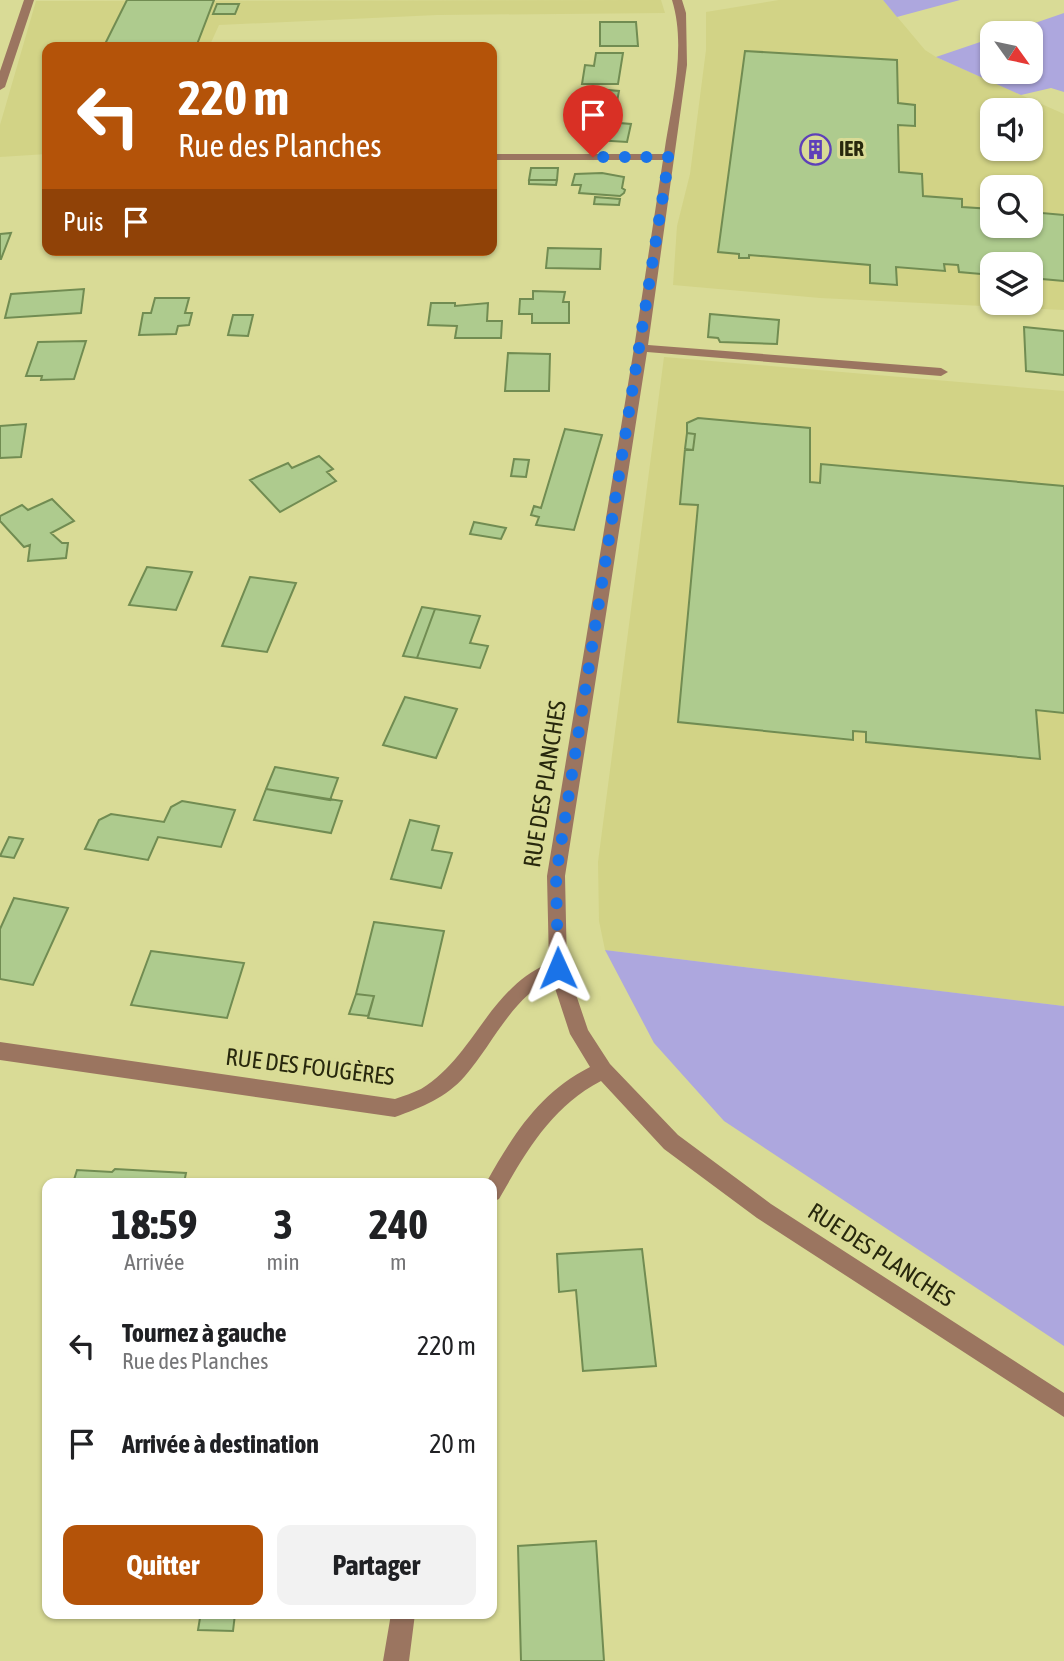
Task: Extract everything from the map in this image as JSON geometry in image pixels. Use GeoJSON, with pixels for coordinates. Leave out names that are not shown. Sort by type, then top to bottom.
{"type":"FeatureCollection","features":[{"type":"Feature","properties":{"kind":"street"},"geometry":{"type":"LineString","coordinates":[[0,87],[29,0]]}},
{"type":"Feature","properties":{"kind":"street","name":"RUE DES PLANCHES"},"geometry":{"type":"LineString","coordinates":[[677,0],[681,13],[682,65],[641,348],[556,876],[558,968],[580,1034],[603,1070],[671,1142],[764,1211],[1064,1406]]}},
{"type":"Feature","properties":{"kind":"street"},"geometry":{"type":"LineString","coordinates":[[497,157],[669,157]]}},
{"type":"Feature","properties":{"kind":"street"},"geometry":{"type":"LineString","coordinates":[[641,348],[941,372]]}},
{"type":"Feature","properties":{"kind":"street","name":"RUE DES FOUGÈRES"},"geometry":{"type":"LineString","coordinates":[[0,1051],[395,1108],[427,1096],[457,1071],[514,996],[533,979],[558,968]]}},
{"type":"Feature","properties":{"kind":"street"},"geometry":{"type":"LineString","coordinates":[[497,1183],[532,1122],[574,1083],[603,1070]]}},
{"type":"Feature","properties":{"kind":"street"},"geometry":{"type":"LineString","coordinates":[[396,1661],[401,1619]]}},
{"type":"Feature","properties":{"kind":"shaded area"},"geometry":{"type":"Polygon","coordinates":[[[661,0],[665,13],[437,15],[219,25],[211,42],[42,42],[42,154],[0,157],[0,125],[36,1],[661,0]]]}},
{"type":"Feature","properties":{"kind":"shaded area"},"geometry":{"type":"Polygon","coordinates":[[[779,0],[883,0],[925,50],[980,77],[980,84],[997,84],[1028,98],[980,98],[980,161],[1043,161],[1043,105],[1064,114],[1064,310],[1043,309],[1043,252],[980,252],[980,306],[820,298],[673,285],[677,226],[690,174],[706,50],[706,12],[779,0]]]}},
{"type":"Feature","properties":{"kind":"shaded area"},"geometry":{"type":"Polygon","coordinates":[[[883,0],[960,0],[897,17],[883,0]]]}},
{"type":"Feature","properties":{"kind":"shaded area"},"geometry":{"type":"Polygon","coordinates":[[[1064,13],[1064,92],[1051,88],[1021,95],[996,84],[1043,84],[1043,21],[1041,21],[1064,13]]]}},
{"type":"Feature","properties":{"kind":"shaded area"},"geometry":{"type":"Polygon","coordinates":[[[980,42],[980,77],[936,57],[980,42]]]}},
{"type":"Feature","properties":{"kind":"shaded area"},"geometry":{"type":"Polygon","coordinates":[[[664,357],[1064,391],[1064,1006],[605,950],[599,921],[598,862],[664,357]]]}},
{"type":"Feature","properties":{"kind":"shaded area"},"geometry":{"type":"Polygon","coordinates":[[[605,950],[1064,1006],[1064,1346],[724,1121],[654,1043],[605,950]]]}},
{"type":"Feature","properties":{"kind":"building"},"geometry":{"type":"Polygon","coordinates":[[[127,0],[214,0],[198,42],[106,42],[127,0]]]}},
{"type":"Feature","properties":{"kind":"building"},"geometry":{"type":"Polygon","coordinates":[[[217,4],[239,4],[235,14],[213,14],[217,4]]]}},
{"type":"Feature","properties":{"kind":"building"},"geometry":{"type":"Polygon","coordinates":[[[600,22],[636,22],[638,46],[600,46],[600,22]]]}},
{"type":"Feature","properties":{"kind":"building","name":"IER"},"geometry":{"type":"Polygon","coordinates":[[[745,51],[897,60],[898,103],[915,105],[915,126],[898,125],[899,172],[922,174],[923,196],[962,199],[962,207],[980,208],[980,238],[1043,238],[1043,213],[1064,215],[1064,281],[1043,279],[1043,252],[980,252],[980,274],[959,272],[958,265],[944,264],[945,271],[896,267],[897,285],[870,283],[870,265],[749,255],[749,258],[739,258],[739,254],[718,252],[745,51]]]}},
{"type":"Feature","properties":{"kind":"building"},"geometry":{"type":"Polygon","coordinates":[[[596,53],[623,53],[618,84],[582,84],[585,65],[594,66],[596,53]]]}},
{"type":"Feature","properties":{"kind":"building"},"geometry":{"type":"Polygon","coordinates":[[[597,89],[619,91],[615,112],[588,110],[586,116],[567,116],[572,97],[595,99],[597,89]]]}},
{"type":"Feature","properties":{"kind":"building"},"geometry":{"type":"Polygon","coordinates":[[[582,120],[631,124],[627,142],[579,139],[582,120]]]}},
{"type":"Feature","properties":{"kind":"building"},"geometry":{"type":"Polygon","coordinates":[[[531,168],[558,168],[557,180],[529,180],[531,168]]]}},
{"type":"Feature","properties":{"kind":"building"},"geometry":{"type":"Polygon","coordinates":[[[602,173],[624,177],[624,193],[620,196],[579,193],[581,185],[572,185],[575,174],[602,173]]]}},
{"type":"Feature","properties":{"kind":"building"},"geometry":{"type":"Polygon","coordinates":[[[529,180],[557,180],[556,185],[529,184],[529,180]]]}},
{"type":"Feature","properties":{"kind":"building"},"geometry":{"type":"Polygon","coordinates":[[[595,197],[620,199],[619,205],[594,204],[595,197]]]}},
{"type":"Feature","properties":{"kind":"building"},"geometry":{"type":"Polygon","coordinates":[[[11,233],[1,259],[0,259],[0,234],[11,233]]]}},
{"type":"Feature","properties":{"kind":"building"},"geometry":{"type":"Polygon","coordinates":[[[548,248],[601,249],[600,269],[546,268],[548,248]]]}},
{"type":"Feature","properties":{"kind":"building"},"geometry":{"type":"Polygon","coordinates":[[[84,289],[81,313],[5,318],[11,294],[84,289]]]}},
{"type":"Feature","properties":{"kind":"building"},"geometry":{"type":"Polygon","coordinates":[[[533,291],[565,292],[563,302],[569,302],[569,323],[532,323],[532,314],[519,314],[520,299],[533,299],[533,291]]]}},
{"type":"Feature","properties":{"kind":"building"},"geometry":{"type":"Polygon","coordinates":[[[155,298],[189,298],[185,313],[192,313],[189,325],[178,326],[176,334],[139,335],[143,313],[151,313],[155,298]]]}},
{"type":"Feature","properties":{"kind":"building"},"geometry":{"type":"Polygon","coordinates":[[[431,303],[455,303],[455,306],[488,303],[487,321],[502,321],[501,338],[455,338],[457,326],[428,325],[431,303]]]}},
{"type":"Feature","properties":{"kind":"building"},"geometry":{"type":"Polygon","coordinates":[[[710,314],[779,320],[777,344],[720,342],[718,338],[708,337],[710,314]]]}},
{"type":"Feature","properties":{"kind":"building"},"geometry":{"type":"Polygon","coordinates":[[[233,315],[253,315],[248,336],[228,335],[233,315]]]}},
{"type":"Feature","properties":{"kind":"building"},"geometry":{"type":"Polygon","coordinates":[[[1024,327],[1064,331],[1064,375],[1026,371],[1024,327]]]}},
{"type":"Feature","properties":{"kind":"building"},"geometry":{"type":"Polygon","coordinates":[[[86,341],[74,379],[41,380],[42,376],[26,376],[38,342],[86,341]]]}},
{"type":"Feature","properties":{"kind":"building"},"geometry":{"type":"Polygon","coordinates":[[[508,353],[550,354],[549,391],[505,391],[508,353]]]}},
{"type":"Feature","properties":{"kind":"building"},"geometry":{"type":"Polygon","coordinates":[[[698,418],[810,428],[810,482],[820,483],[821,464],[1064,486],[1064,713],[1036,710],[1040,759],[866,742],[866,732],[853,731],[853,740],[678,722],[698,505],[680,504],[685,449],[693,450],[695,434],[687,433],[687,423],[698,418]]]}},
{"type":"Feature","properties":{"kind":"building"},"geometry":{"type":"Polygon","coordinates":[[[26,424],[21,457],[0,458],[0,426],[26,424]]]}},
{"type":"Feature","properties":{"kind":"building"},"geometry":{"type":"Polygon","coordinates":[[[565,429],[602,435],[574,530],[536,525],[539,517],[531,515],[534,506],[541,508],[565,429]]]}},
{"type":"Feature","properties":{"kind":"building"},"geometry":{"type":"Polygon","coordinates":[[[687,433],[695,434],[693,450],[685,449],[687,433]]]}},
{"type":"Feature","properties":{"kind":"building"},"geometry":{"type":"Polygon","coordinates":[[[319,456],[333,469],[327,472],[336,481],[280,512],[250,480],[288,463],[292,468],[319,456]]]}},
{"type":"Feature","properties":{"kind":"building"},"geometry":{"type":"Polygon","coordinates":[[[514,459],[529,460],[526,477],[511,476],[514,459]]]}},
{"type":"Feature","properties":{"kind":"building"},"geometry":{"type":"Polygon","coordinates":[[[52,499],[74,521],[51,533],[62,543],[68,543],[66,558],[28,561],[30,545],[24,547],[0,521],[0,516],[22,505],[28,510],[52,499]]]}},
{"type":"Feature","properties":{"kind":"building"},"geometry":{"type":"Polygon","coordinates":[[[474,522],[506,528],[501,539],[470,534],[474,522]]]}},
{"type":"Feature","properties":{"kind":"building"},"geometry":{"type":"Polygon","coordinates":[[[147,567],[192,572],[176,610],[129,605],[147,567]]]}},
{"type":"Feature","properties":{"kind":"building"},"geometry":{"type":"Polygon","coordinates":[[[250,577],[296,583],[267,652],[222,646],[250,577]]]}},
{"type":"Feature","properties":{"kind":"building"},"geometry":{"type":"Polygon","coordinates":[[[422,607],[435,609],[417,658],[403,656],[422,607]]]}},
{"type":"Feature","properties":{"kind":"building"},"geometry":{"type":"Polygon","coordinates":[[[435,609],[480,616],[470,643],[488,646],[480,668],[417,658],[435,609]]]}},
{"type":"Feature","properties":{"kind":"building"},"geometry":{"type":"Polygon","coordinates":[[[405,697],[457,709],[436,758],[383,745],[405,697]]]}},
{"type":"Feature","properties":{"kind":"building"},"geometry":{"type":"Polygon","coordinates":[[[275,767],[338,778],[330,800],[266,789],[275,767]]]}},
{"type":"Feature","properties":{"kind":"building"},"geometry":{"type":"Polygon","coordinates":[[[266,789],[342,801],[331,833],[254,820],[266,789]]]}},
{"type":"Feature","properties":{"kind":"building"},"geometry":{"type":"Polygon","coordinates":[[[182,801],[235,810],[221,847],[158,837],[148,860],[85,849],[99,820],[111,814],[164,822],[171,807],[182,801]]]}},
{"type":"Feature","properties":{"kind":"building"},"geometry":{"type":"Polygon","coordinates":[[[410,820],[439,826],[432,850],[452,853],[441,888],[391,879],[410,820]]]}},
{"type":"Feature","properties":{"kind":"building"},"geometry":{"type":"Polygon","coordinates":[[[9,837],[23,839],[14,858],[0,856],[9,837]]]}},
{"type":"Feature","properties":{"kind":"building"},"geometry":{"type":"Polygon","coordinates":[[[14,898],[68,908],[33,985],[0,979],[0,929],[14,898]]]}},
{"type":"Feature","properties":{"kind":"building"},"geometry":{"type":"Polygon","coordinates":[[[374,922],[444,931],[422,1026],[368,1018],[374,996],[356,994],[374,922]]]}},
{"type":"Feature","properties":{"kind":"building"},"geometry":{"type":"Polygon","coordinates":[[[151,951],[244,963],[227,1018],[131,1005],[151,951]]]}},
{"type":"Feature","properties":{"kind":"building"},"geometry":{"type":"Polygon","coordinates":[[[356,994],[374,996],[368,1016],[349,1014],[356,994]]]}},
{"type":"Feature","properties":{"kind":"building"},"geometry":{"type":"Polygon","coordinates":[[[115,1169],[186,1173],[185,1178],[75,1178],[77,1170],[112,1172],[115,1169]]]}},
{"type":"Feature","properties":{"kind":"building"},"geometry":{"type":"Polygon","coordinates":[[[642,1249],[656,1366],[583,1371],[576,1290],[559,1292],[557,1254],[642,1249]]]}},
{"type":"Feature","properties":{"kind":"building"},"geometry":{"type":"Polygon","coordinates":[[[596,1541],[604,1661],[521,1661],[518,1546],[596,1541]]]}},
{"type":"Feature","properties":{"kind":"building"},"geometry":{"type":"Polygon","coordinates":[[[200,1619],[234,1619],[233,1631],[198,1630],[200,1619]]]}},
{"type":"Feature","properties":{"kind":"place","name":"IER"},"geometry":{"type":"Point","coordinates":[816,149]}},
{"type":"Feature","properties":{"kind":"route"},"geometry":{"type":"LineString","coordinates":[[558,968],[556,876],[669,157],[593,157]]}}]}
